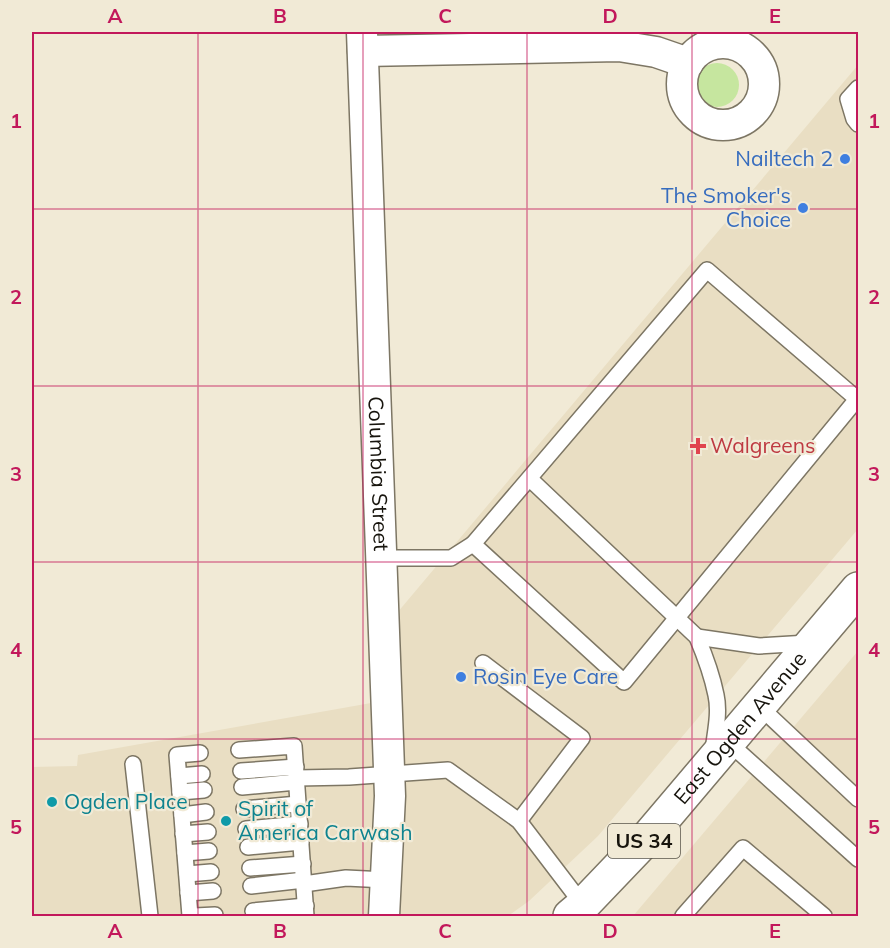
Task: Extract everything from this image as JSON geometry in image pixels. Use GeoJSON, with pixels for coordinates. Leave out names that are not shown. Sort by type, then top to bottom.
{"type":"FeatureCollection","features":[{"type":"Feature","properties":{"kind":"main road","name":"East Ogden Avenue"},"geometry":{"type":"LineString","coordinates":[[577,911],[648,837],[858,588]]}},
{"type":"Feature","properties":{"kind":"street"},"geometry":{"type":"LineString","coordinates":[[363,41],[619,46],[656,52],[688,63]]}},
{"type":"Feature","properties":{"kind":"street","name":"Columbia Street"},"geometry":{"type":"LineString","coordinates":[[363,41],[390,773],[384,916]]}},
{"type":"Feature","properties":{"kind":"lane"},"geometry":{"type":"LineString","coordinates":[[858,88],[848,99],[854,119],[858,124]]}},
{"type":"Feature","properties":{"kind":"lane"},"geometry":{"type":"LineString","coordinates":[[381,558],[451,558],[473,544],[707,270],[858,400],[624,682],[473,544]]}},
{"type":"Feature","properties":{"kind":"lane"},"geometry":{"type":"LineString","coordinates":[[530,479],[698,637],[716,696],[720,751],[858,859]]}},
{"type":"Feature","properties":{"kind":"lane"},"geometry":{"type":"LineString","coordinates":[[698,637],[759,646],[812,643]]}},
{"type":"Feature","properties":{"kind":"lane"},"geometry":{"type":"LineString","coordinates":[[483,663],[582,738],[519,821]]}},
{"type":"Feature","properties":{"kind":"lane"},"geometry":{"type":"LineString","coordinates":[[759,706],[858,799]]}},
{"type":"Feature","properties":{"kind":"lane"},"geometry":{"type":"LineString","coordinates":[[239,750],[294,746],[297,776],[306,911],[253,911]]}},
{"type":"Feature","properties":{"kind":"lane"},"geometry":{"type":"LineString","coordinates":[[190,916],[177,755],[200,753]]}},
{"type":"Feature","properties":{"kind":"lane"},"geometry":{"type":"LineString","coordinates":[[133,764],[150,916]]}},
{"type":"Feature","properties":{"kind":"lane"},"geometry":{"type":"LineString","coordinates":[[241,771],[297,776],[349,777],[448,770],[519,821],[577,911]]}},
{"type":"Feature","properties":{"kind":"lane"},"geometry":{"type":"LineString","coordinates":[[179,776],[202,774]]}},
{"type":"Feature","properties":{"kind":"lane"},"geometry":{"type":"LineString","coordinates":[[242,787],[297,776]]}},
{"type":"Feature","properties":{"kind":"lane"},"geometry":{"type":"LineString","coordinates":[[180,792],[204,790]]}},
{"type":"Feature","properties":{"kind":"lane"},"geometry":{"type":"LineString","coordinates":[[244,809],[298,804]]}},
{"type":"Feature","properties":{"kind":"lane"},"geometry":{"type":"LineString","coordinates":[[182,815],[206,813]]}},
{"type":"Feature","properties":{"kind":"lane"},"geometry":{"type":"LineString","coordinates":[[246,829],[300,824]]}},
{"type":"Feature","properties":{"kind":"lane"},"geometry":{"type":"LineString","coordinates":[[183,834],[208,832]]}},
{"type":"Feature","properties":{"kind":"lane"},"geometry":{"type":"LineString","coordinates":[[248,847],[301,842]]}},
{"type":"Feature","properties":{"kind":"lane"},"geometry":{"type":"LineString","coordinates":[[683,916],[743,848],[824,916]]}},
{"type":"Feature","properties":{"kind":"lane"},"geometry":{"type":"LineString","coordinates":[[185,853],[209,851]]}},
{"type":"Feature","properties":{"kind":"lane"},"geometry":{"type":"LineString","coordinates":[[250,868],[303,864]]}},
{"type":"Feature","properties":{"kind":"lane"},"geometry":{"type":"LineString","coordinates":[[187,874],[211,872]]}},
{"type":"Feature","properties":{"kind":"lane"},"geometry":{"type":"LineString","coordinates":[[251,886],[346,878],[386,880]]}},
{"type":"Feature","properties":{"kind":"lane"},"geometry":{"type":"LineString","coordinates":[[188,893],[213,891]]}},
{"type":"Feature","properties":{"kind":"lane"},"geometry":{"type":"LineString","coordinates":[[195,916],[215,915]]}},
{"type":"Feature","properties":{"kind":"shaded area"},"geometry":{"type":"Polygon","coordinates":[[[858,65],[858,529],[598,836],[529,901],[508,916],[32,916],[32,767],[77,766],[78,755],[388,700],[397,613],[858,65]]]}},
{"type":"Feature","properties":{"kind":"shaded area"},"geometry":{"type":"Polygon","coordinates":[[[858,651],[858,916],[633,916],[858,651]]]}},
{"type":"Feature","properties":{"kind":"green space"},"geometry":{"type":"Polygon","coordinates":[[[717,63],[732,70],[739,85],[732,100],[717,107],[702,100],[695,85],[702,70],[717,63]]]}},
{"type":"Feature","properties":{"kind":"place","name":"Nailtech 2"},"geometry":{"type":"Point","coordinates":[845,159]}},
{"type":"Feature","properties":{"kind":"place","name":"The Smoker's Choice"},"geometry":{"type":"Point","coordinates":[803,208]}},
{"type":"Feature","properties":{"kind":"place","name":"Walgreens"},"geometry":{"type":"Point","coordinates":[698,446]}},
{"type":"Feature","properties":{"kind":"place","name":"Rosin Eye Care"},"geometry":{"type":"Point","coordinates":[461,677]}},
{"type":"Feature","properties":{"kind":"place","name":"Ogden Place"},"geometry":{"type":"Point","coordinates":[52,802]}},
{"type":"Feature","properties":{"kind":"place","name":"Spirit of America Carwash"},"geometry":{"type":"Point","coordinates":[226,821]}}]}
